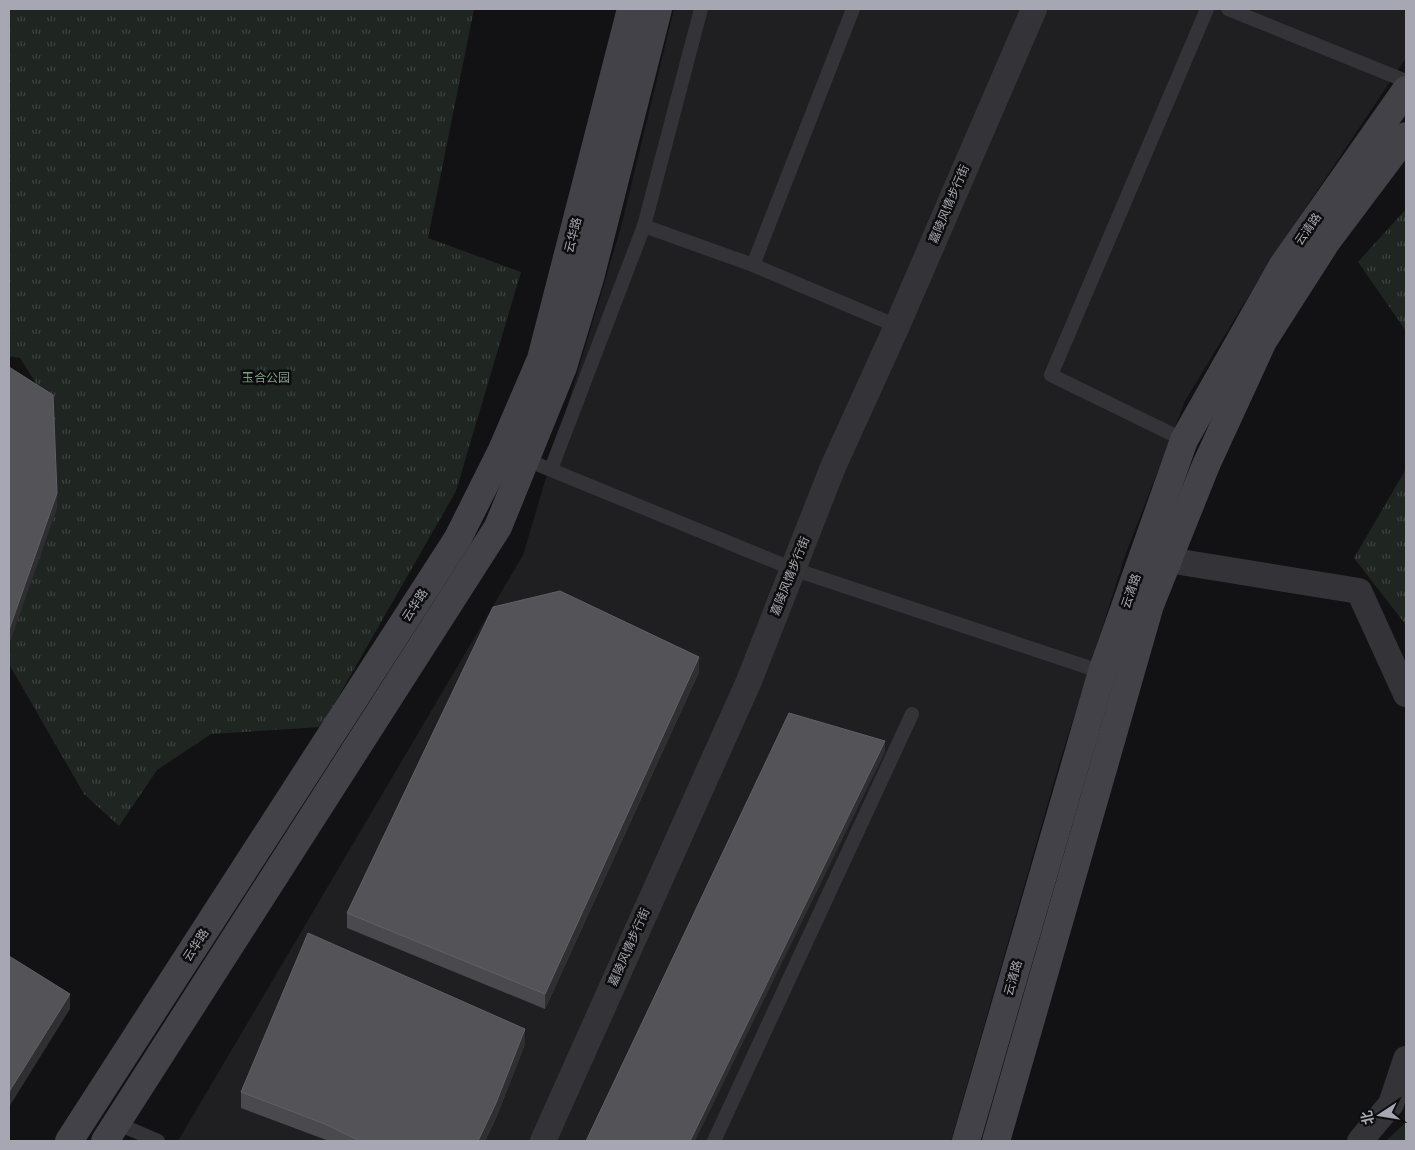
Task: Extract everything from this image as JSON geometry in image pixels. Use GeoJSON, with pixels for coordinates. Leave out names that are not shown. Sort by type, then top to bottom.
{"type":"FeatureCollection","features":[{"type":"Feature","properties":{"kind":"street","name":"云华路"},"geometry":{"type":"LineString","coordinates":[[69,1141],[458,538],[514,455],[541,359],[631,9]]}},
{"type":"Feature","properties":{"kind":"street"},"geometry":{"type":"LineString","coordinates":[[111,1132],[498,527],[514,455],[564,368],[590,278],[658,9]]}},
{"type":"Feature","properties":{"kind":"street","name":"嘉陵风情步行街"},"geometry":{"type":"LineString","coordinates":[[542,1141],[748,681],[833,467],[897,326],[1034,9]]}},
{"type":"Feature","properties":{"kind":"street","name":"云清路"},"geometry":{"type":"LineString","coordinates":[[966,1141],[1102,672],[1184,440],[1283,264],[1406,90]]}},
{"type":"Feature","properties":{"kind":"street"},"geometry":{"type":"LineString","coordinates":[[996,1141],[1150,605],[1206,465],[1263,341],[1327,242],[1406,136]]}},
{"type":"Feature","properties":{"kind":"street"},"geometry":{"type":"LineString","coordinates":[[1168,560],[1359,591],[1406,694]]}},
{"type":"Feature","properties":{"kind":"street"},"geometry":{"type":"LineString","coordinates":[[1360,1141],[1391,1104],[1406,1059]]}},
{"type":"Feature","properties":{"kind":"lane"},"geometry":{"type":"LineString","coordinates":[[551,469],[644,226],[701,9]]}},
{"type":"Feature","properties":{"kind":"lane"},"geometry":{"type":"LineString","coordinates":[[753,265],[853,9]]}},
{"type":"Feature","properties":{"kind":"lane"},"geometry":{"type":"LineString","coordinates":[[1184,440],[1051,375],[1206,9]]}},
{"type":"Feature","properties":{"kind":"lane"},"geometry":{"type":"LineString","coordinates":[[1228,9],[1406,81]]}},
{"type":"Feature","properties":{"kind":"lane"},"geometry":{"type":"LineString","coordinates":[[644,226],[753,265],[897,326]]}},
{"type":"Feature","properties":{"kind":"lane"},"geometry":{"type":"LineString","coordinates":[[514,455],[793,569],[1102,672]]}},
{"type":"Feature","properties":{"kind":"lane"},"geometry":{"type":"LineString","coordinates":[[714,1141],[912,714]]}},
{"type":"Feature","properties":{"kind":"lane"},"geometry":{"type":"LineString","coordinates":[[111,1132],[158,1141]]}},
{"type":"Feature","properties":{"kind":"shaded area"},"geometry":{"type":"Polygon","coordinates":[[[674,9],[1406,9],[1406,58],[1268,264],[1185,401],[1126,553],[1060,761],[951,1141],[178,1141],[523,555],[621,227],[674,9]]]}},
{"type":"Feature","properties":{"kind":"green space","name":"玉合公园"},"geometry":{"type":"Polygon","coordinates":[[[9,9],[474,9],[428,238],[521,272],[456,491],[321,727],[211,734],[157,770],[119,826],[84,794],[9,664],[9,645],[53,410],[20,358],[9,356],[9,9]]]}},
{"type":"Feature","properties":{"kind":"green space"},"geometry":{"type":"Polygon","coordinates":[[[1406,209],[1406,331],[1358,262],[1406,209]]]}},
{"type":"Feature","properties":{"kind":"green space"},"geometry":{"type":"Polygon","coordinates":[[[1406,469],[1406,625],[1354,558],[1406,469]]]}},
{"type":"Feature","properties":{"kind":"green space"},"geometry":{"type":"Polygon","coordinates":[[[1406,1122],[1406,1141],[1386,1141],[1406,1122]]]}},
{"type":"Feature","properties":{"kind":"building"},"geometry":{"type":"Polygon","coordinates":[[[9,367],[53,395],[57,493],[9,630],[9,367]]]}},
{"type":"Feature","properties":{"kind":"building"},"geometry":{"type":"Polygon","coordinates":[[[560,591],[699,657],[545,994],[347,913],[493,607],[560,591]]]}},
{"type":"Feature","properties":{"kind":"building"},"geometry":{"type":"Polygon","coordinates":[[[789,713],[885,741],[690,1141],[586,1141],[789,713]]]}},
{"type":"Feature","properties":{"kind":"building"},"geometry":{"type":"Polygon","coordinates":[[[308,933],[525,1029],[496,1103],[478,1141],[360,1141],[325,1124],[241,1092],[308,933]]]}},
{"type":"Feature","properties":{"kind":"building"},"geometry":{"type":"Polygon","coordinates":[[[9,956],[70,994],[9,1092],[9,956]]]}}]}
